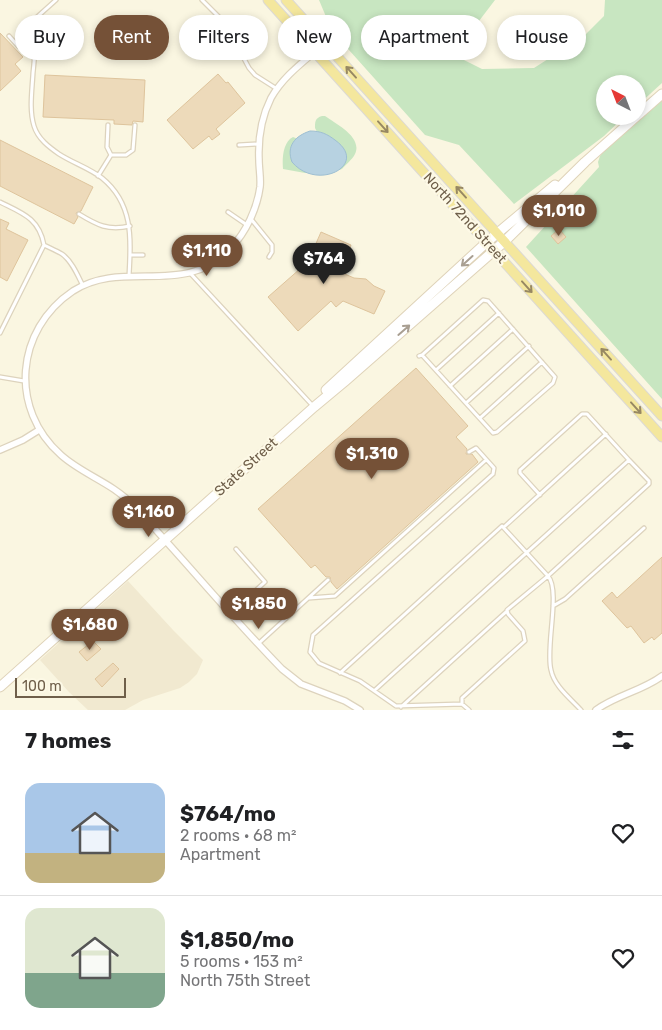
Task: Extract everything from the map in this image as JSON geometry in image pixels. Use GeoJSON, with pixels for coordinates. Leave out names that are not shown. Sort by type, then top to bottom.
{"type":"FeatureCollection","features":[{"type":"Feature","properties":{"kind":"main road","name":"North 72nd Street"},"geometry":{"type":"LineString","coordinates":[[268,0],[282,15]]}},
{"type":"Feature","properties":{"kind":"main road","name":"North 72nd Street"},"geometry":{"type":"LineString","coordinates":[[286,0],[300,15]]}},
{"type":"Feature","properties":{"kind":"main road","name":"North 72nd Street"},"geometry":{"type":"LineString","coordinates":[[322,60],[662,437]]}},
{"type":"Feature","properties":{"kind":"main road","name":"North 72nd Street"},"geometry":{"type":"LineString","coordinates":[[340,60],[662,416]]}},
{"type":"Feature","properties":{"kind":"street"},"geometry":{"type":"LineString","coordinates":[[306,60],[277,89],[265,113],[259,144],[260,188],[249,222],[230,249],[210,265],[189,273],[167,277],[118,276],[83,286],[73,292],[40,325],[25,366],[24,381],[30,408],[39,430],[53,448],[66,459],[130,501],[282,669],[294,679],[313,690],[345,701],[360,710]]}},
{"type":"Feature","properties":{"kind":"street","name":"State Street"},"geometry":{"type":"LineString","coordinates":[[646,108],[662,94]]}},
{"type":"Feature","properties":{"kind":"street","name":"State Street"},"geometry":{"type":"LineString","coordinates":[[0,687],[314,407],[494,251],[585,162],[627,125]]}},
{"type":"Feature","properties":{"kind":"street","name":"State Street"},"geometry":{"type":"LineString","coordinates":[[314,407],[339,378],[487,242],[537,199],[585,162]]}},
{"type":"Feature","properties":{"kind":"street"},"geometry":{"type":"LineString","coordinates":[[0,450],[23,440],[39,430]]}},
{"type":"Feature","properties":{"kind":"street"},"geometry":{"type":"LineString","coordinates":[[596,710],[615,699],[645,687],[662,676]]}},
{"type":"Feature","properties":{"kind":"lane"},"geometry":{"type":"LineString","coordinates":[[39,15],[56,0]]}},
{"type":"Feature","properties":{"kind":"lane"},"geometry":{"type":"LineString","coordinates":[[202,0],[225,23],[249,68],[255,75],[277,89]]}},
{"type":"Feature","properties":{"kind":"lane"},"geometry":{"type":"LineString","coordinates":[[9,36],[15,43]]}},
{"type":"Feature","properties":{"kind":"lane"},"geometry":{"type":"LineString","coordinates":[[34,60],[32,115],[35,128],[41,140],[98,176],[112,187],[120,199],[130,226],[129,276]]}},
{"type":"Feature","properties":{"kind":"lane"},"geometry":{"type":"LineString","coordinates":[[108,125],[107,147],[111,155]]}},
{"type":"Feature","properties":{"kind":"lane"},"geometry":{"type":"LineString","coordinates":[[111,155],[126,155],[133,150],[135,125]]}},
{"type":"Feature","properties":{"kind":"lane"},"geometry":{"type":"LineString","coordinates":[[239,145],[259,144]]}},
{"type":"Feature","properties":{"kind":"lane"},"geometry":{"type":"LineString","coordinates":[[98,176],[111,155]]}},
{"type":"Feature","properties":{"kind":"lane"},"geometry":{"type":"LineString","coordinates":[[0,202],[30,218],[42,235],[44,245],[0,333]]}},
{"type":"Feature","properties":{"kind":"lane"},"geometry":{"type":"LineString","coordinates":[[228,212],[249,222],[272,245],[272,252],[268,257]]}},
{"type":"Feature","properties":{"kind":"lane"},"geometry":{"type":"LineString","coordinates":[[79,214],[95,224],[109,228],[119,229],[130,226]]}},
{"type":"Feature","properties":{"kind":"lane"},"geometry":{"type":"LineString","coordinates":[[44,245],[62,254],[67,259],[83,286]]}},
{"type":"Feature","properties":{"kind":"lane"},"geometry":{"type":"LineString","coordinates":[[130,255],[142,255]]}},
{"type":"Feature","properties":{"kind":"lane"},"geometry":{"type":"LineString","coordinates":[[189,273],[314,407]]}},
{"type":"Feature","properties":{"kind":"lane"},"geometry":{"type":"LineString","coordinates":[[483,300],[488,301],[513,330],[555,376],[553,383],[497,432],[493,432],[421,356],[483,300]]}},
{"type":"Feature","properties":{"kind":"lane"},"geometry":{"type":"LineString","coordinates":[[436,370],[499,313]]}},
{"type":"Feature","properties":{"kind":"lane"},"geometry":{"type":"LineString","coordinates":[[450,386],[513,330]]}},
{"type":"Feature","properties":{"kind":"lane"},"geometry":{"type":"LineString","coordinates":[[466,403],[529,346]]}},
{"type":"Feature","properties":{"kind":"lane"},"geometry":{"type":"LineString","coordinates":[[480,418],[542,362]]}},
{"type":"Feature","properties":{"kind":"lane"},"geometry":{"type":"LineString","coordinates":[[0,377],[24,381]]}},
{"type":"Feature","properties":{"kind":"lane"},"geometry":{"type":"LineString","coordinates":[[401,707],[649,484],[649,481],[587,414],[582,414],[520,470],[520,473],[540,495]]}},
{"type":"Feature","properties":{"kind":"lane"},"geometry":{"type":"LineString","coordinates":[[340,673],[606,434]]}},
{"type":"Feature","properties":{"kind":"lane"},"geometry":{"type":"LineString","coordinates":[[469,452],[476,448],[494,468],[493,474],[313,635],[310,652],[319,664],[360,681],[396,706],[462,704],[469,710]]}},
{"type":"Feature","properties":{"kind":"lane"},"geometry":{"type":"LineString","coordinates":[[309,598],[335,596],[486,460]]}},
{"type":"Feature","properties":{"kind":"lane"},"geometry":{"type":"LineString","coordinates":[[375,690],[629,460]]}},
{"type":"Feature","properties":{"kind":"lane"},"geometry":{"type":"LineString","coordinates":[[504,527],[552,580],[553,606],[549,659],[551,670],[556,682],[581,710]]}},
{"type":"Feature","properties":{"kind":"lane"},"geometry":{"type":"LineString","coordinates":[[553,606],[565,599],[644,528]]}},
{"type":"Feature","properties":{"kind":"lane"},"geometry":{"type":"LineString","coordinates":[[230,613],[266,582],[236,548]]}},
{"type":"Feature","properties":{"kind":"lane"},"geometry":{"type":"LineString","coordinates":[[258,644],[328,580]]}},
{"type":"Feature","properties":{"kind":"lane"},"geometry":{"type":"LineString","coordinates":[[462,704],[462,698],[526,640],[523,631],[508,614],[507,610]]}},
{"type":"Feature","properties":{"kind":"shaded area"},"geometry":{"type":"Polygon","coordinates":[[[128,581],[203,660],[197,674],[180,688],[143,700],[125,710],[88,710],[40,660],[128,581]]]}},
{"type":"Feature","properties":{"kind":"green space"},"geometry":{"type":"Polygon","coordinates":[[[319,0],[495,0],[484,15],[361,15],[361,60],[464,60],[482,69],[534,68],[546,60],[586,60],[586,34],[604,16],[605,0],[662,0],[662,83],[646,98],[646,75],[596,75],[596,125],[616,125],[604,136],[514,204],[459,145],[425,135],[351,52],[351,15],[325,15],[319,0]]]}},
{"type":"Feature","properties":{"kind":"green space"},"geometry":{"type":"Polygon","coordinates":[[[662,96],[662,399],[526,247],[599,167],[600,156],[608,146],[631,125],[646,125],[646,111],[662,96]]]}},
{"type":"Feature","properties":{"kind":"green space"},"geometry":{"type":"Polygon","coordinates":[[[325,116],[341,127],[355,142],[355,154],[342,169],[336,169],[315,128],[316,120],[325,116]]]}},
{"type":"Feature","properties":{"kind":"green space"},"geometry":{"type":"Polygon","coordinates":[[[293,137],[298,139],[309,171],[305,173],[283,169],[285,146],[293,137]]]}},
{"type":"Feature","properties":{"kind":"water"},"geometry":{"type":"Polygon","coordinates":[[[310,131],[326,135],[335,140],[344,149],[347,158],[343,166],[336,172],[326,175],[314,175],[302,171],[292,162],[290,151],[293,142],[310,131]]]}},
{"type":"Feature","properties":{"kind":"building"},"geometry":{"type":"Polygon","coordinates":[[[0,33],[15,49],[15,60],[20,60],[15,64],[21,71],[0,91],[0,33]]]}},
{"type":"Feature","properties":{"kind":"building"},"geometry":{"type":"Polygon","coordinates":[[[218,74],[226,83],[228,82],[245,103],[216,129],[220,134],[212,140],[209,136],[193,149],[167,120],[218,74]]]}},
{"type":"Feature","properties":{"kind":"building"},"geometry":{"type":"Polygon","coordinates":[[[45,75],[145,80],[143,122],[133,121],[132,125],[114,124],[114,120],[43,117],[45,75]]]}},
{"type":"Feature","properties":{"kind":"building"},"geometry":{"type":"Polygon","coordinates":[[[0,140],[93,187],[81,211],[76,213],[78,217],[74,224],[0,186],[0,140]]]}},
{"type":"Feature","properties":{"kind":"building"},"geometry":{"type":"Polygon","coordinates":[[[0,219],[9,223],[6,229],[28,240],[7,281],[0,277],[0,219]]]}},
{"type":"Feature","properties":{"kind":"building"},"geometry":{"type":"Polygon","coordinates":[[[559,229],[566,237],[558,244],[551,236],[559,229]]]}},
{"type":"Feature","properties":{"kind":"building"},"geometry":{"type":"Polygon","coordinates":[[[321,232],[351,245],[340,272],[354,278],[366,279],[374,286],[385,291],[374,314],[343,301],[336,307],[331,301],[298,331],[268,297],[301,268],[304,271],[321,232]]]}},
{"type":"Feature","properties":{"kind":"building"},"geometry":{"type":"Polygon","coordinates":[[[416,368],[468,426],[456,437],[467,449],[466,454],[472,454],[478,462],[337,589],[331,582],[330,577],[326,577],[315,565],[311,568],[258,509],[416,368]]]}},
{"type":"Feature","properties":{"kind":"building"},"geometry":{"type":"Polygon","coordinates":[[[662,557],[662,633],[654,640],[652,637],[644,643],[631,626],[627,628],[602,601],[612,592],[617,598],[662,557]]]}},
{"type":"Feature","properties":{"kind":"building"},"geometry":{"type":"Polygon","coordinates":[[[93,641],[101,649],[87,661],[79,652],[93,641]]]}},
{"type":"Feature","properties":{"kind":"building"},"geometry":{"type":"Polygon","coordinates":[[[113,663],[119,669],[102,687],[95,679],[113,663]]]}}]}
